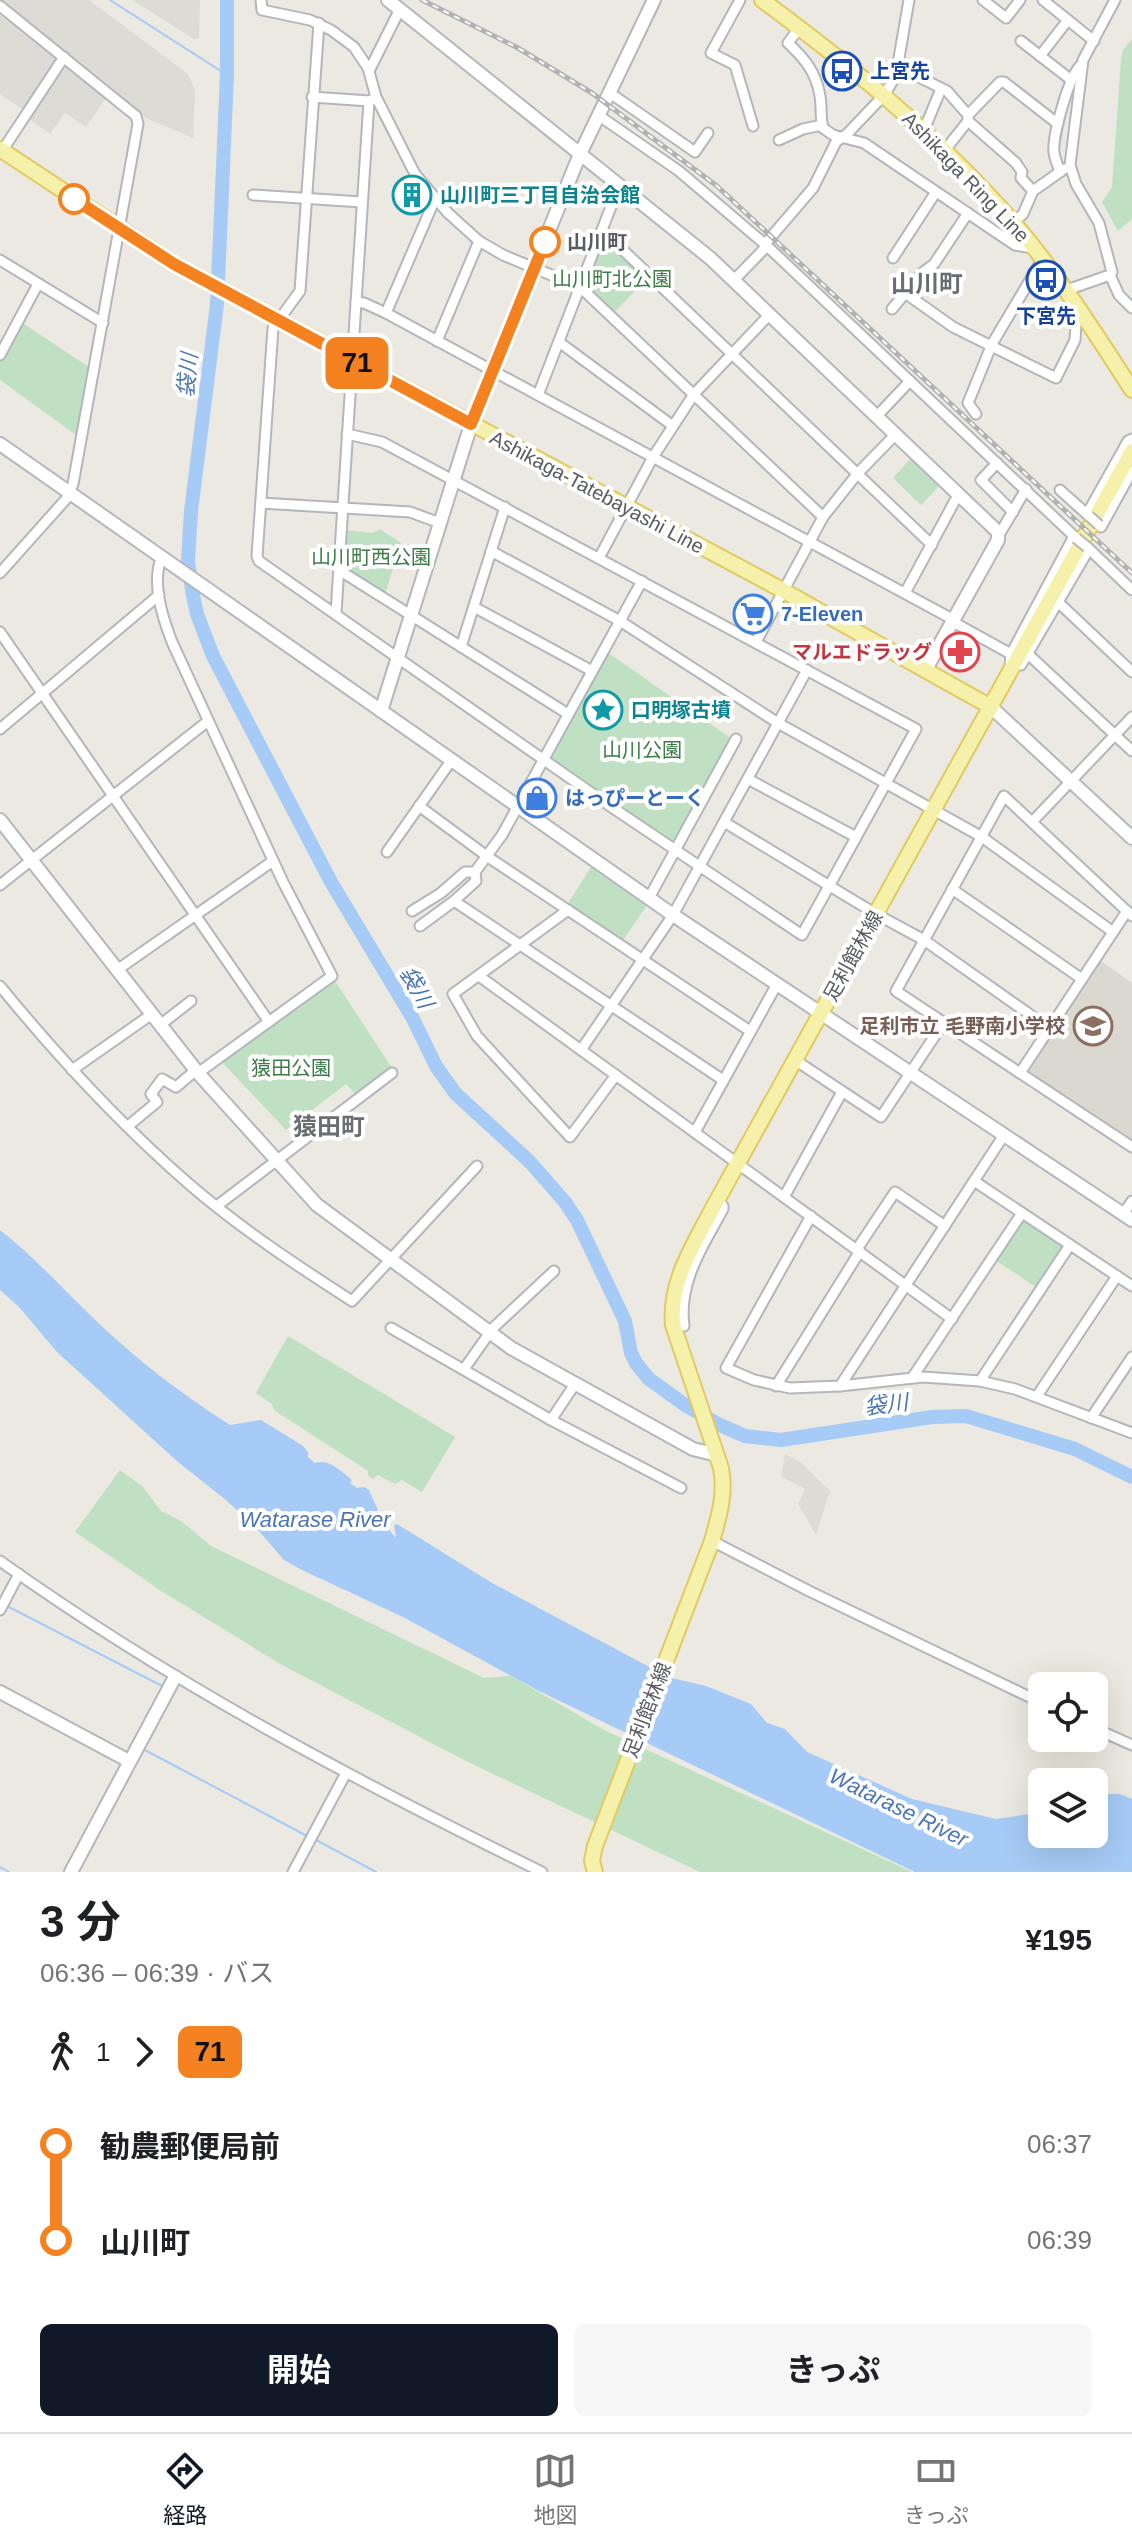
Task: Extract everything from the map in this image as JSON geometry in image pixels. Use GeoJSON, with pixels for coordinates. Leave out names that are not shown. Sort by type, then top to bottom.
{"type":"FeatureCollection","features":[{"type":"Feature","properties":{"kind":"main road","name":"Ashikaga Ring Line"},"geometry":{"type":"LineString","coordinates":[[762,0],[885,94],[945,150],[1013,223],[1077,308],[1132,390]]}},
{"type":"Feature","properties":{"kind":"main road","name":"Ashikaga-Tatebayashi Line"},"geometry":{"type":"LineString","coordinates":[[2,153],[192,274],[784,591],[991,707]]}},
{"type":"Feature","properties":{"kind":"main road"},"geometry":{"type":"LineString","coordinates":[[991,707],[1132,448]]}},
{"type":"Feature","properties":{"kind":"main road","name":"足利館林線"},"geometry":{"type":"LineString","coordinates":[[717,1201],[991,707]]}},
{"type":"Feature","properties":{"kind":"main road"},"geometry":{"type":"LineString","coordinates":[[710,1544],[723,1497],[723,1476],[678,1345],[672,1313],[680,1273],[717,1201]]}},
{"type":"Feature","properties":{"kind":"main road","name":"足利館林線"},"geometry":{"type":"LineString","coordinates":[[594,1864],[710,1544]]}},
{"type":"Feature","properties":{"kind":"street"},"geometry":{"type":"LineString","coordinates":[[261,0],[262,10],[319,23],[354,47],[369,71],[372,99],[362,202],[336,613]]}},
{"type":"Feature","properties":{"kind":"street"},"geometry":{"type":"LineString","coordinates":[[388,0],[710,258],[999,535]]}},
{"type":"Feature","properties":{"kind":"street"},"geometry":{"type":"LineString","coordinates":[[381,711],[471,424],[580,154],[654,0]]}},
{"type":"Feature","properties":{"kind":"street"},"geometry":{"type":"LineString","coordinates":[[740,0],[711,53],[735,65],[753,126]]}},
{"type":"Feature","properties":{"kind":"street"},"geometry":{"type":"LineString","coordinates":[[733,281],[813,188],[836,142],[885,94],[899,67],[909,0]]}},
{"type":"Feature","properties":{"kind":"street"},"geometry":{"type":"LineString","coordinates":[[983,0],[1006,18],[1020,0]]}},
{"type":"Feature","properties":{"kind":"street"},"geometry":{"type":"LineString","coordinates":[[1043,0],[1094,41]]}},
{"type":"Feature","properties":{"kind":"street"},"geometry":{"type":"LineString","coordinates":[[1060,172],[1054,153],[1070,79],[1082,64],[1115,0]]}},
{"type":"Feature","properties":{"kind":"street"},"geometry":{"type":"LineString","coordinates":[[0,6],[136,116],[138,124],[70,494],[0,573]]}},
{"type":"Feature","properties":{"kind":"street"},"geometry":{"type":"LineString","coordinates":[[369,71],[400,9]]}},
{"type":"Feature","properties":{"kind":"street"},"geometry":{"type":"LineString","coordinates":[[1040,56],[1068,20]]}},
{"type":"Feature","properties":{"kind":"street"},"geometry":{"type":"LineString","coordinates":[[319,23],[300,291],[273,328],[259,561],[802,935],[916,729],[454,479],[382,442],[347,434]]}},
{"type":"Feature","properties":{"kind":"street"},"geometry":{"type":"LineString","coordinates":[[799,28],[788,43],[813,71],[820,98],[822,125],[833,135],[864,143],[1015,245],[1037,254],[968,403],[976,414]]}},
{"type":"Feature","properties":{"kind":"street"},"geometry":{"type":"LineString","coordinates":[[1021,41],[1070,79]]}},
{"type":"Feature","properties":{"kind":"street"},"geometry":{"type":"LineString","coordinates":[[2,153],[64,57]]}},
{"type":"Feature","properties":{"kind":"street"},"geometry":{"type":"LineString","coordinates":[[1082,64],[1070,165],[1076,184],[1099,223],[1112,272],[1110,275],[1119,295],[1132,308]]}},
{"type":"Feature","properties":{"kind":"street"},"geometry":{"type":"LineString","coordinates":[[899,67],[947,91],[968,118],[1016,163],[1022,172],[1021,178],[1033,191]]}},
{"type":"Feature","properties":{"kind":"street"},"geometry":{"type":"LineString","coordinates":[[945,150],[1000,82],[1058,124]]}},
{"type":"Feature","properties":{"kind":"street"},"geometry":{"type":"LineString","coordinates":[[924,130],[941,89]]}},
{"type":"Feature","properties":{"kind":"street"},"geometry":{"type":"LineString","coordinates":[[610,93],[695,152],[708,133]]}},
{"type":"Feature","properties":{"kind":"street"},"geometry":{"type":"LineString","coordinates":[[312,97],[372,99]]}},
{"type":"Feature","properties":{"kind":"street"},"geometry":{"type":"LineString","coordinates":[[372,99],[415,174],[435,199],[479,241],[503,255],[580,287],[823,517]]}},
{"type":"Feature","properties":{"kind":"street"},"geometry":{"type":"LineString","coordinates":[[598,115],[679,171],[766,245],[1132,590]]}},
{"type":"Feature","properties":{"kind":"street"},"geometry":{"type":"LineString","coordinates":[[779,140],[803,129],[822,125]]}},
{"type":"Feature","properties":{"kind":"street"},"geometry":{"type":"LineString","coordinates":[[1013,223],[1023,214],[1033,191],[1070,165]]}},
{"type":"Feature","properties":{"kind":"street"},"geometry":{"type":"LineString","coordinates":[[538,395],[619,186]]}},
{"type":"Feature","properties":{"kind":"street"},"geometry":{"type":"LineString","coordinates":[[893,258],[936,192]]}},
{"type":"Feature","properties":{"kind":"street"},"geometry":{"type":"LineString","coordinates":[[253,195],[362,202]]}},
{"type":"Feature","properties":{"kind":"street"},"geometry":{"type":"LineString","coordinates":[[386,313],[435,199]]}},
{"type":"Feature","properties":{"kind":"street"},"geometry":{"type":"LineString","coordinates":[[892,309],[922,273],[934,264],[968,213]]}},
{"type":"Feature","properties":{"kind":"street"},"geometry":{"type":"LineString","coordinates":[[602,230],[932,545]]}},
{"type":"Feature","properties":{"kind":"street"},"geometry":{"type":"LineString","coordinates":[[437,341],[479,241]]}},
{"type":"Feature","properties":{"kind":"street"},"geometry":{"type":"LineString","coordinates":[[0,260],[103,323]]}},
{"type":"Feature","properties":{"kind":"street"},"geometry":{"type":"LineString","coordinates":[[1064,291],[1110,275]]}},
{"type":"Feature","properties":{"kind":"street"},"geometry":{"type":"LineString","coordinates":[[0,355],[38,284]]}},
{"type":"Feature","properties":{"kind":"street"},"geometry":{"type":"LineString","coordinates":[[905,293],[945,322],[1056,378],[1076,336],[1077,308]]}},
{"type":"Feature","properties":{"kind":"street"},"geometry":{"type":"LineString","coordinates":[[356,302],[386,313],[953,621],[1020,654],[1132,751]]}},
{"type":"Feature","properties":{"kind":"street"},"geometry":{"type":"LineString","coordinates":[[599,558],[653,457],[694,394],[770,314]]}},
{"type":"Feature","properties":{"kind":"street"},"geometry":{"type":"LineString","coordinates":[[559,342],[673,426]]}},
{"type":"Feature","properties":{"kind":"street"},"geometry":{"type":"LineString","coordinates":[[876,417],[910,381]]}},
{"type":"Feature","properties":{"kind":"street"},"geometry":{"type":"LineString","coordinates":[[756,642],[823,517],[858,473],[895,435]]}},
{"type":"Feature","properties":{"kind":"street"},"geometry":{"type":"LineString","coordinates":[[1088,515],[1128,441],[1132,448]]}},
{"type":"Feature","properties":{"kind":"street"},"geometry":{"type":"LineString","coordinates":[[0,444],[226,600],[517,808],[821,1014],[1128,1217],[1132,1201]]}},
{"type":"Feature","properties":{"kind":"street"},"geometry":{"type":"LineString","coordinates":[[997,463],[981,480],[1013,512]]}},
{"type":"Feature","properties":{"kind":"street"},"geometry":{"type":"LineString","coordinates":[[1060,490],[1101,527],[1132,471]]}},
{"type":"Feature","properties":{"kind":"street"},"geometry":{"type":"LineString","coordinates":[[926,669],[1026,489]]}},
{"type":"Feature","properties":{"kind":"street"},"geometry":{"type":"LineString","coordinates":[[905,593],[958,495]]}},
{"type":"Feature","properties":{"kind":"street"},"geometry":{"type":"LineString","coordinates":[[261,503],[410,512],[440,523]]}},
{"type":"Feature","properties":{"kind":"street"},"geometry":{"type":"LineString","coordinates":[[461,647],[505,507]]}},
{"type":"Feature","properties":{"kind":"street"},"geometry":{"type":"LineString","coordinates":[[1020,654],[1075,537]]}},
{"type":"Feature","properties":{"kind":"street"},"geometry":{"type":"LineString","coordinates":[[1020,654],[1059,603],[1088,548]]}},
{"type":"Feature","properties":{"kind":"street"},"geometry":{"type":"LineString","coordinates":[[491,551],[620,621],[778,723],[982,837],[1113,932]]}},
{"type":"Feature","properties":{"kind":"street"},"geometry":{"type":"LineString","coordinates":[[128,1126],[157,1102],[151,1094],[162,1079],[176,1087],[332,976],[273,861],[172,642],[159,595],[159,565],[165,558]]}},
{"type":"Feature","properties":{"kind":"street"},"geometry":{"type":"LineString","coordinates":[[339,570],[568,714]]}},
{"type":"Feature","properties":{"kind":"street"},"geometry":{"type":"LineString","coordinates":[[420,926],[476,881],[475,872],[488,857],[517,808],[642,581]]}},
{"type":"Feature","properties":{"kind":"street"},"geometry":{"type":"LineString","coordinates":[[0,729],[159,595]]}},
{"type":"Feature","properties":{"kind":"street"},"geometry":{"type":"LineString","coordinates":[[1059,603],[1132,672]]}},
{"type":"Feature","properties":{"kind":"street"},"geometry":{"type":"LineString","coordinates":[[474,607],[592,671]]}},
{"type":"Feature","properties":{"kind":"street"},"geometry":{"type":"LineString","coordinates":[[0,632],[269,1022]]}},
{"type":"Feature","properties":{"kind":"street"},"geometry":{"type":"LineString","coordinates":[[581,1050],[673,915],[807,670]]}},
{"type":"Feature","properties":{"kind":"street"},"geometry":{"type":"LineString","coordinates":[[991,707],[1132,838]]}},
{"type":"Feature","properties":{"kind":"street"},"geometry":{"type":"LineString","coordinates":[[1032,822],[1132,717]]}},
{"type":"Feature","properties":{"kind":"street"},"geometry":{"type":"LineString","coordinates":[[0,885],[208,721]]}},
{"type":"Feature","properties":{"kind":"street"},"geometry":{"type":"LineString","coordinates":[[649,898],[736,739]]}},
{"type":"Feature","properties":{"kind":"street"},"geometry":{"type":"LineString","coordinates":[[387,852],[451,761]]}},
{"type":"Feature","properties":{"kind":"street"},"geometry":{"type":"LineString","coordinates":[[748,779],[856,837]]}},
{"type":"Feature","properties":{"kind":"street"},"geometry":{"type":"LineString","coordinates":[[1020,1073],[1113,932],[1130,913],[1004,796],[896,991],[944,1022],[1020,1073],[1132,1147]]}},
{"type":"Feature","properties":{"kind":"street"},"geometry":{"type":"LineString","coordinates":[[419,806],[488,857],[750,1031]]}},
{"type":"Feature","properties":{"kind":"street"},"geometry":{"type":"LineString","coordinates":[[0,820],[197,1072],[317,1205],[521,1354],[693,1449],[717,1454]]}},
{"type":"Feature","properties":{"kind":"street"},"geometry":{"type":"LineString","coordinates":[[724,822],[924,940],[1049,1028]]}},
{"type":"Feature","properties":{"kind":"street"},"geometry":{"type":"LineString","coordinates":[[117,970],[273,861]]}},
{"type":"Feature","properties":{"kind":"street"},"geometry":{"type":"LineString","coordinates":[[412,911],[441,893],[465,872],[475,872]]}},
{"type":"Feature","properties":{"kind":"street"},"geometry":{"type":"LineString","coordinates":[[952,889],[1082,979]]}},
{"type":"Feature","properties":{"kind":"street"},"geometry":{"type":"LineString","coordinates":[[454,901],[723,1080]]}},
{"type":"Feature","properties":{"kind":"street"},"geometry":{"type":"LineString","coordinates":[[568,910],[453,994],[477,1036],[570,1137],[616,1075]]}},
{"type":"Feature","properties":{"kind":"street"},"geometry":{"type":"LineString","coordinates":[[479,976],[952,1319]]}},
{"type":"Feature","properties":{"kind":"street"},"geometry":{"type":"LineString","coordinates":[[695,1132],[777,984]]}},
{"type":"Feature","properties":{"kind":"street"},"geometry":{"type":"LineString","coordinates":[[0,986],[72,1070],[192,1186],[255,1236],[352,1301],[477,1166]]}},
{"type":"Feature","properties":{"kind":"street"},"geometry":{"type":"LineString","coordinates":[[160,1025],[191,1001]]}},
{"type":"Feature","properties":{"kind":"street"},"geometry":{"type":"LineString","coordinates":[[72,1070],[152,1014]]}},
{"type":"Feature","properties":{"kind":"street"},"geometry":{"type":"LineString","coordinates":[[795,1060],[881,1117],[944,1022]]}},
{"type":"Feature","properties":{"kind":"street"},"geometry":{"type":"LineString","coordinates":[[218,1205],[392,1073]]}},
{"type":"Feature","properties":{"kind":"street"},"geometry":{"type":"LineString","coordinates":[[784,1197],[842,1092]]}},
{"type":"Feature","properties":{"kind":"street"},"geometry":{"type":"LineString","coordinates":[[840,1386],[1004,1135]]}},
{"type":"Feature","properties":{"kind":"street"},"geometry":{"type":"LineString","coordinates":[[974,1181],[1132,1286]]}},
{"type":"Feature","properties":{"kind":"street"},"geometry":{"type":"LineString","coordinates":[[776,1386],[895,1192],[945,1226]]}},
{"type":"Feature","properties":{"kind":"street"},"geometry":{"type":"LineString","coordinates":[[684,1326],[686,1283],[723,1209],[717,1201]]}},
{"type":"Feature","properties":{"kind":"street"},"geometry":{"type":"LineString","coordinates":[[912,1378],[1022,1213]]}},
{"type":"Feature","properties":{"kind":"street"},"geometry":{"type":"LineString","coordinates":[[811,1216],[726,1368],[776,1386],[800,1388],[912,1378],[980,1381],[1037,1396],[1132,1433]]}},
{"type":"Feature","properties":{"kind":"street"},"geometry":{"type":"LineString","coordinates":[[980,1381],[1070,1245]]}},
{"type":"Feature","properties":{"kind":"street"},"geometry":{"type":"LineString","coordinates":[[464,1369],[489,1333],[554,1271]]}},
{"type":"Feature","properties":{"kind":"street"},"geometry":{"type":"LineString","coordinates":[[1037,1396],[1117,1276]]}},
{"type":"Feature","properties":{"kind":"street"},"geometry":{"type":"LineString","coordinates":[[391,1328],[551,1420],[681,1488]]}},
{"type":"Feature","properties":{"kind":"street"},"geometry":{"type":"LineString","coordinates":[[1091,1418],[1132,1357]]}},
{"type":"Feature","properties":{"kind":"street"},"geometry":{"type":"LineString","coordinates":[[551,1420],[575,1384]]}},
{"type":"Feature","properties":{"kind":"street"},"geometry":{"type":"LineString","coordinates":[[710,1544],[1028,1696]]}},
{"type":"Feature","properties":{"kind":"street"},"geometry":{"type":"LineString","coordinates":[[0,1561],[175,1677],[248,1720],[542,1872]]}},
{"type":"Feature","properties":{"kind":"street"},"geometry":{"type":"LineString","coordinates":[[0,1610],[19,1574]]}},
{"type":"Feature","properties":{"kind":"street"},"geometry":{"type":"LineString","coordinates":[[71,1872],[175,1677]]}},
{"type":"Feature","properties":{"kind":"street"},"geometry":{"type":"LineString","coordinates":[[0,1692],[129,1761]]}},
{"type":"Feature","properties":{"kind":"street"},"geometry":{"type":"LineString","coordinates":[[1108,1734],[1132,1745]]}},
{"type":"Feature","properties":{"kind":"street"},"geometry":{"type":"LineString","coordinates":[[293,1872],[346,1773]]}},
{"type":"Feature","properties":{"kind":"shaded area"},"geometry":{"type":"Polygon","coordinates":[[[2,0],[89,0],[188,74],[195,90],[193,138],[146,118],[2,0]]]}},
{"type":"Feature","properties":{"kind":"shaded area"},"geometry":{"type":"Polygon","coordinates":[[[132,0],[200,0],[199,38],[194,39],[132,0]]]}},
{"type":"Feature","properties":{"kind":"shaded area"},"geometry":{"type":"Polygon","coordinates":[[[0,15],[58,59],[25,111],[0,94],[0,15]]]}},
{"type":"Feature","properties":{"kind":"shaded area"},"geometry":{"type":"Polygon","coordinates":[[[67,65],[106,98],[86,127],[65,113],[50,134],[29,119],[67,65]]]}},
{"type":"Feature","properties":{"kind":"shaded area","name":"足利市立 毛野南小学校"},"geometry":{"type":"Polygon","coordinates":[[[1098,959],[1132,983],[1132,1144],[1026,1073],[1025,1068],[1098,959]]]}},
{"type":"Feature","properties":{"kind":"shaded area"},"geometry":{"type":"Polygon","coordinates":[[[785,1454],[799,1461],[830,1491],[816,1535],[798,1504],[805,1489],[781,1477],[785,1454]]]}},
{"type":"Feature","properties":{"kind":"green space"},"geometry":{"type":"Polygon","coordinates":[[[1132,39],[1132,219],[1118,231],[1102,202],[1112,187],[1121,60],[1123,50],[1132,39]]]}},
{"type":"Feature","properties":{"kind":"green space","name":"山川町北公園"},"geometry":{"type":"Polygon","coordinates":[[[606,237],[648,277],[613,314],[584,286],[601,239],[606,237]]]}},
{"type":"Feature","properties":{"kind":"green space"},"geometry":{"type":"Polygon","coordinates":[[[21,322],[89,367],[76,435],[0,380],[0,361],[21,322]]]}},
{"type":"Feature","properties":{"kind":"green space"},"geometry":{"type":"Polygon","coordinates":[[[912,457],[941,484],[921,505],[893,478],[912,457]]]}},
{"type":"Feature","properties":{"kind":"green space","name":"山川町西公園"},"geometry":{"type":"Polygon","coordinates":[[[380,529],[401,543],[385,594],[346,571],[342,565],[345,530],[373,533],[380,529]]]}},
{"type":"Feature","properties":{"kind":"green space","name":"山川公園"},"geometry":{"type":"Polygon","coordinates":[[[607,652],[732,739],[674,846],[551,761],[549,755],[607,652]]]}},
{"type":"Feature","properties":{"kind":"green space"},"geometry":{"type":"Polygon","coordinates":[[[591,867],[647,905],[622,942],[567,905],[591,867]]]}},
{"type":"Feature","properties":{"kind":"green space","name":"猿田公園"},"geometry":{"type":"Polygon","coordinates":[[[335,981],[392,1068],[356,1095],[346,1084],[286,1130],[220,1060],[335,981]]]}},
{"type":"Feature","properties":{"kind":"green space"},"geometry":{"type":"Polygon","coordinates":[[[1027,1220],[1061,1242],[1063,1249],[1037,1288],[995,1260],[1021,1221],[1027,1220]]]}},
{"type":"Feature","properties":{"kind":"green space"},"geometry":{"type":"Polygon","coordinates":[[[288,1336],[455,1437],[422,1492],[402,1480],[395,1484],[378,1475],[373,1479],[368,1476],[368,1471],[274,1410],[272,1404],[256,1393],[288,1336]]]}},
{"type":"Feature","properties":{"kind":"green space"},"geometry":{"type":"Polygon","coordinates":[[[120,1470],[143,1487],[161,1511],[181,1521],[211,1546],[484,1678],[511,1676],[604,1730],[912,1872],[700,1872],[466,1761],[282,1665],[163,1592],[75,1532],[120,1470]]]}},
{"type":"Feature","properties":{"kind":"water","name":"Watarase River"},"geometry":{"type":"Polygon","coordinates":[[[0,1230],[117,1340],[186,1395],[230,1425],[261,1420],[303,1446],[315,1463],[330,1464],[352,1480],[350,1483],[357,1488],[369,1490],[384,1524],[396,1538],[394,1525],[397,1524],[492,1583],[655,1670],[751,1704],[767,1723],[785,1729],[807,1752],[912,1799],[996,1819],[1028,1814],[1028,1848],[1108,1848],[1108,1794],[1120,1794],[1132,1799],[1132,1872],[915,1872],[539,1691],[403,1617],[302,1570],[284,1560],[226,1500],[178,1462],[57,1352],[19,1307],[0,1290],[0,1230]]]}},
{"type":"Feature","properties":{"kind":"waterway","name":"袋川"},"geometry":{"type":"LineString","coordinates":[[110,0],[227,75]]}},
{"type":"Feature","properties":{"kind":"waterway","name":"袋川"},"geometry":{"type":"LineString","coordinates":[[227,0],[227,75],[217,304],[191,511],[188,560],[192,590],[197,614],[213,656],[331,882],[412,1017],[436,1066],[455,1093],[530,1162],[565,1202],[577,1220],[625,1321],[636,1363],[649,1379],[685,1405],[745,1436],[781,1440],[932,1417],[966,1416],[1075,1449],[1132,1477]]}},
{"type":"Feature","properties":{"kind":"waterway"},"geometry":{"type":"LineString","coordinates":[[7,1606],[164,1687]]}},
{"type":"Feature","properties":{"kind":"waterway"},"geometry":{"type":"LineString","coordinates":[[143,1749],[307,1836]]}},
{"type":"Feature","properties":{"kind":"waterway"},"geometry":{"type":"LineString","coordinates":[[316,1840],[376,1872]]}},
{"type":"Feature","properties":{"kind":"waterway"},"geometry":{"type":"LineString","coordinates":[[0,1867],[9,1872]]}},
{"type":"Feature","properties":{"kind":"railway"},"geometry":{"type":"LineString","coordinates":[[422,0],[518,48],[592,93],[717,186],[1132,573]]}},
{"type":"Feature","properties":{"kind":"bus line","name":"71"},"geometry":{"type":"LineString","coordinates":[[74,199],[174,264],[471,424],[545,242]]}},
{"type":"Feature","properties":{"kind":"place","name":"上宮先"},"geometry":{"type":"Point","coordinates":[842,71]}},
{"type":"Feature","properties":{"kind":"place","name":"山川町三丁目自治会館"},"geometry":{"type":"Point","coordinates":[412,195]}},
{"type":"Feature","properties":{"kind":"place","name":"山川町"},"geometry":{"type":"Point","coordinates":[545,242]}},
{"type":"Feature","properties":{"kind":"place","name":"下宮先"},"geometry":{"type":"Point","coordinates":[1046,280]}},
{"type":"Feature","properties":{"kind":"place","name":"7-Eleven"},"geometry":{"type":"Point","coordinates":[753,614]}},
{"type":"Feature","properties":{"kind":"place","name":"マルエドラッグ"},"geometry":{"type":"Point","coordinates":[960,652]}},
{"type":"Feature","properties":{"kind":"place","name":"口明塚古墳"},"geometry":{"type":"Point","coordinates":[603,710]}},
{"type":"Feature","properties":{"kind":"place","name":"はっぴーとーく"},"geometry":{"type":"Point","coordinates":[537,798]}},
{"type":"Feature","properties":{"kind":"place","name":"足利市立 毛野南小学校"},"geometry":{"type":"Point","coordinates":[1093,1026]}},
{"type":"Feature","properties":{"kind":"district","name":"山川町"},"geometry":{"type":"Point","coordinates":[927,284]}},
{"type":"Feature","properties":{"kind":"district","name":"猿田町"},"geometry":{"type":"Point","coordinates":[329,1127]}}]}
